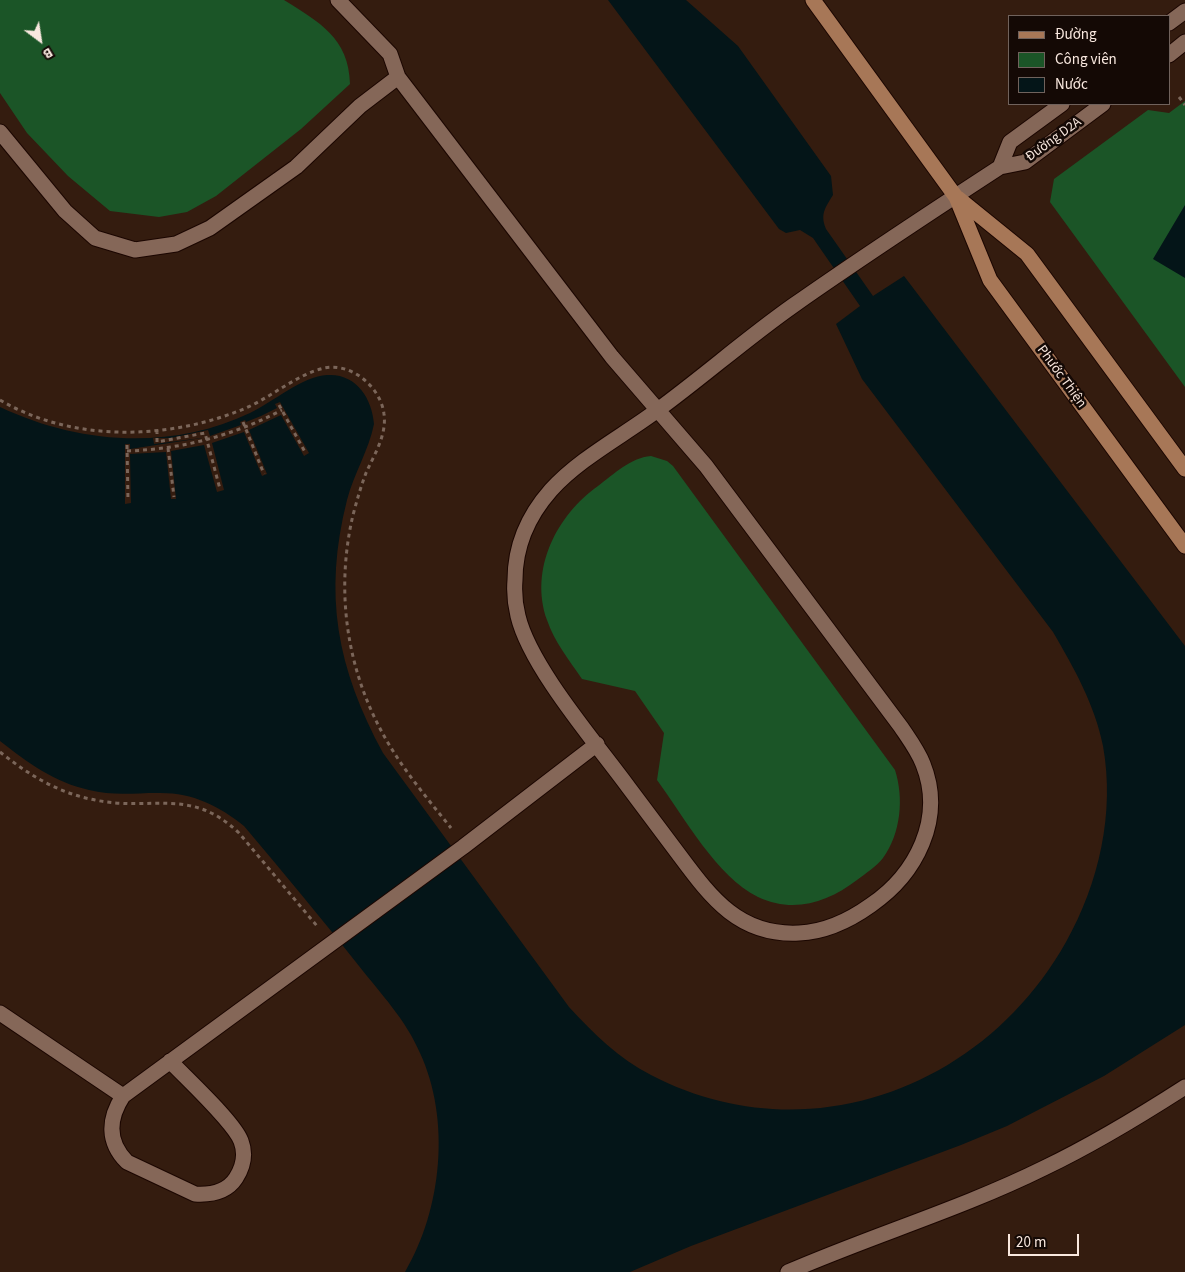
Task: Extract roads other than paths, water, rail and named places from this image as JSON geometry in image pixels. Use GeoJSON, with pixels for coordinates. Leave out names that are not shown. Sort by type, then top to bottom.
{"type":"FeatureCollection","features":[{"type":"Feature","properties":{"kind":"street","name":"Đường D2A"},"geometry":{"type":"LineString","coordinates":[[338,0],[390,54],[398,77],[612,357],[658,410],[706,466],[910,740],[924,766],[930,795],[930,811],[923,845],[901,880],[877,901],[850,918],[817,931],[785,933],[761,928],[736,917],[707,891],[552,683],[524,634],[516,601],[515,572],[518,552],[528,523],[553,488],[570,472],[658,410],[791,307],[1000,167],[1026,162],[1102,105]]}},
{"type":"Feature","properties":{"kind":"street","name":"Phước Thiện"},"geometry":{"type":"LineString","coordinates":[[813,0],[956,197],[990,280],[1185,546]]}},
{"type":"Feature","properties":{"kind":"street"},"geometry":{"type":"LineString","coordinates":[[1170,22],[1185,11]]}},
{"type":"Feature","properties":{"kind":"street"},"geometry":{"type":"LineString","coordinates":[[1170,53],[1185,42]]}},
{"type":"Feature","properties":{"kind":"street"},"geometry":{"type":"LineString","coordinates":[[0,132],[65,211],[95,238],[135,250],[176,244],[210,228],[296,167],[360,106],[398,77]]}},
{"type":"Feature","properties":{"kind":"street","name":"Đường D2A"},"geometry":{"type":"LineString","coordinates":[[1000,167],[1010,142],[1061,105]]}},
{"type":"Feature","properties":{"kind":"street","name":"Phước Thiện"},"geometry":{"type":"LineString","coordinates":[[956,197],[1027,254],[1185,469]]}},
{"type":"Feature","properties":{"kind":"street"},"geometry":{"type":"LineString","coordinates":[[170,1061],[236,1131],[241,1141],[243,1161],[234,1180],[226,1188],[206,1195],[195,1194],[127,1162],[119,1154],[111,1131],[116,1107],[124,1096],[170,1061],[330,943],[463,847],[597,744]]}},
{"type":"Feature","properties":{"kind":"street"},"geometry":{"type":"LineString","coordinates":[[0,1014],[124,1096]]}},
{"type":"Feature","properties":{"kind":"street"},"geometry":{"type":"LineString","coordinates":[[788,1272],[832,1253],[963,1204],[1045,1168],[1150,1109],[1185,1087]]}},
{"type":"Feature","properties":{"kind":"water"},"geometry":{"type":"Polygon","coordinates":[[[608,0],[686,0],[738,46],[831,176],[833,195],[823,215],[824,224],[873,296],[904,276],[1185,646],[1185,1025],[1104,1076],[1007,1126],[691,1246],[630,1272],[405,1272],[418,1247],[434,1193],[439,1135],[430,1079],[408,1029],[392,1008],[317,913],[244,826],[224,812],[193,797],[169,793],[106,793],[76,786],[42,771],[0,741],[0,407],[61,429],[92,435],[156,438],[188,433],[219,425],[250,413],[298,385],[318,376],[337,375],[346,378],[361,389],[370,405],[374,424],[369,443],[353,480],[347,500],[336,568],[336,599],[345,661],[367,722],[383,753],[569,1007],[597,1036],[639,1069],[709,1098],[769,1109],[828,1107],[885,1094],[939,1070],[988,1036],[1031,993],[1066,942],[1078,919],[1095,872],[1105,822],[1107,797],[1103,746],[1095,716],[1076,673],[1053,632],[862,379],[836,324],[860,306],[813,238],[800,230],[786,233],[779,229],[608,0]]]}},
{"type":"Feature","properties":{"kind":"water"},"geometry":{"type":"Polygon","coordinates":[[[1185,205],[1185,278],[1153,259],[1185,205]]]}}]}
